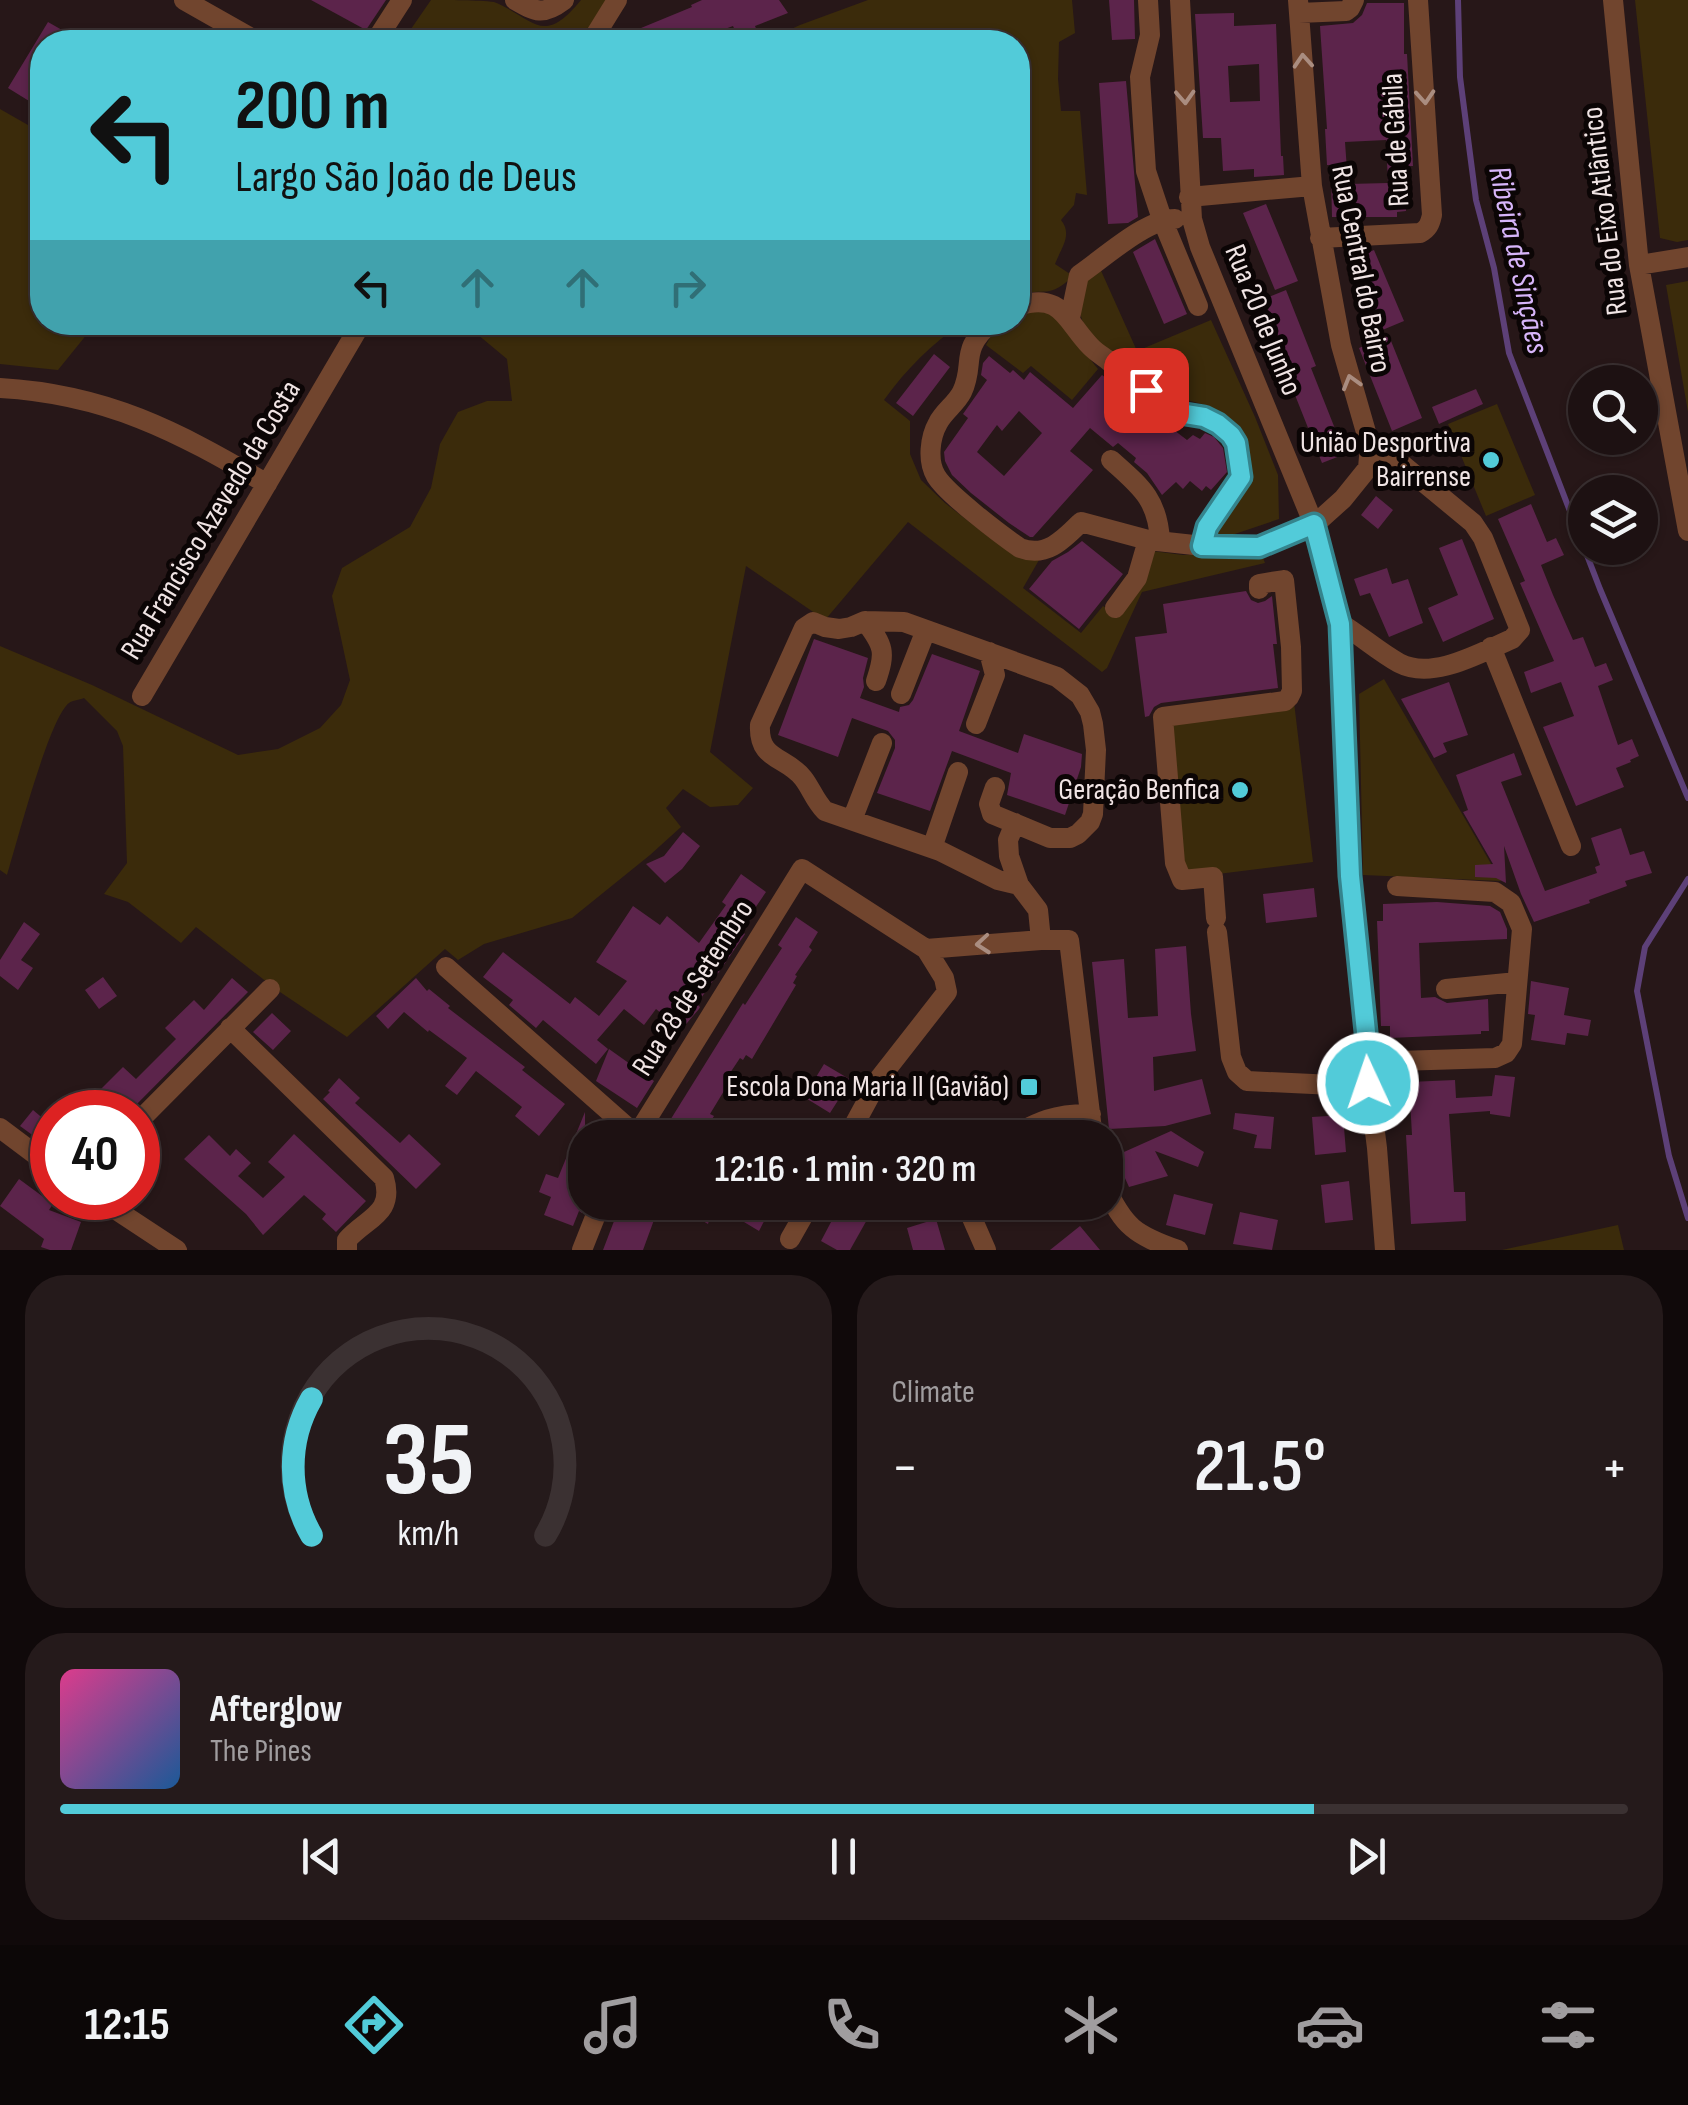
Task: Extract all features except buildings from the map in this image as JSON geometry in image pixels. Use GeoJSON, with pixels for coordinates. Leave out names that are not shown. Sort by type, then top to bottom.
{"type":"FeatureCollection","features":[{"type":"Feature","properties":{"kind":"street"},"geometry":{"type":"LineString","coordinates":[[184,0],[237,30]]}},
{"type":"Feature","properties":{"kind":"street"},"geometry":{"type":"LineString","coordinates":[[383,30],[402,0]]}},
{"type":"Feature","properties":{"kind":"street"},"geometry":{"type":"LineString","coordinates":[[515,0],[543,12],[564,0]]}},
{"type":"Feature","properties":{"kind":"street"},"geometry":{"type":"LineString","coordinates":[[598,30],[617,0]]}},
{"type":"Feature","properties":{"kind":"street"},"geometry":{"type":"LineString","coordinates":[[1148,0],[1150,35],[1140,77],[1146,171],[1198,306]]}},
{"type":"Feature","properties":{"kind":"street","name":"Rua 20 de Junho"},"geometry":{"type":"LineString","coordinates":[[1180,0],[1190,208],[1200,247],[1314,524],[1340,624],[1350,876],[1385,1250]]}},
{"type":"Feature","properties":{"kind":"street"},"geometry":{"type":"LineString","coordinates":[[1299,7],[1346,10],[1354,0]]}},
{"type":"Feature","properties":{"kind":"street","name":"Rua de Gábila"},"geometry":{"type":"LineString","coordinates":[[1320,238],[1420,233],[1430,223],[1418,0]]}},
{"type":"Feature","properties":{"kind":"street","name":"Rua do Eixo Atlântico"},"geometry":{"type":"LineString","coordinates":[[1613,0],[1639,265],[1688,531]]}},
{"type":"Feature","properties":{"kind":"street","name":"Rua Central do Bairro"},"geometry":{"type":"LineString","coordinates":[[1299,7],[1312,186],[1320,238],[1340,345],[1370,446]]}},
{"type":"Feature","properties":{"kind":"street"},"geometry":{"type":"LineString","coordinates":[[1070,318],[1080,275],[1162,219],[1190,208],[1312,186]]}},
{"type":"Feature","properties":{"kind":"street"},"geometry":{"type":"LineString","coordinates":[[1639,265],[1688,257]]}},
{"type":"Feature","properties":{"kind":"street"},"geometry":{"type":"LineString","coordinates":[[1030,302],[1047,303],[1070,318],[1091,347],[1173,412],[1204,417],[1218,424],[1236,443],[1241,477],[1207,527],[1202,546]]}},
{"type":"Feature","properties":{"kind":"street","name":"Rua Francisco Azevedo da Costa"},"geometry":{"type":"LineString","coordinates":[[142,696],[354,335]]}},
{"type":"Feature","properties":{"kind":"street"},"geometry":{"type":"LineString","coordinates":[[980,335],[972,343],[964,389],[938,421],[931,460],[935,475],[948,489],[1009,540],[1031,552],[1046,550],[1081,522],[1154,540],[1259,547],[1314,524],[1344,499],[1368,468],[1370,446],[1387,452],[1474,523],[1484,538],[1520,630],[1491,648],[1428,670],[1400,663],[1340,624]]}},
{"type":"Feature","properties":{"kind":"street"},"geometry":{"type":"LineString","coordinates":[[0,388],[95,402],[155,423],[267,484]]}},
{"type":"Feature","properties":{"kind":"street"},"geometry":{"type":"LineString","coordinates":[[1111,460],[1144,489],[1157,517],[1154,540],[1137,578],[1115,608]]}},
{"type":"Feature","properties":{"kind":"street"},"geometry":{"type":"LineString","coordinates":[[1259,589],[1259,584],[1284,580],[1290,697],[1284,701],[1163,717],[1174,862],[1182,880],[1213,877],[1231,1057],[1247,1080],[1334,1085],[1367,1072],[1502,1056],[1510,1050],[1522,929],[1511,903],[1495,892],[1397,886]]}},
{"type":"Feature","properties":{"kind":"street"},"geometry":{"type":"LineString","coordinates":[[865,621],[883,649],[876,682]]}},
{"type":"Feature","properties":{"kind":"street"},"geometry":{"type":"LineString","coordinates":[[995,786],[989,804],[996,818],[1050,838],[1060,839],[1086,829],[1093,814],[1094,730],[1086,703],[1069,685],[1057,677],[904,622],[865,621],[839,629],[813,622],[804,628],[760,725],[764,748],[802,777],[825,811],[932,848],[998,880],[1019,884]]}},
{"type":"Feature","properties":{"kind":"street"},"geometry":{"type":"LineString","coordinates":[[901,694],[926,630]]}},
{"type":"Feature","properties":{"kind":"street"},"geometry":{"type":"LineString","coordinates":[[1491,648],[1572,846]]}},
{"type":"Feature","properties":{"kind":"street"},"geometry":{"type":"LineString","coordinates":[[976,724],[994,675],[989,652]]}},
{"type":"Feature","properties":{"kind":"street"},"geometry":{"type":"LineString","coordinates":[[852,820],[882,743]]}},
{"type":"Feature","properties":{"kind":"street"},"geometry":{"type":"LineString","coordinates":[[932,848],[958,772]]}},
{"type":"Feature","properties":{"kind":"street"},"geometry":{"type":"LineString","coordinates":[[1014,822],[1008,840],[1009,856],[1019,884],[1038,910],[1040,940]]}},
{"type":"Feature","properties":{"kind":"street","name":"Rua 28 de Setembro"},"geometry":{"type":"LineString","coordinates":[[646,1120],[802,870],[926,949]]}},
{"type":"Feature","properties":{"kind":"street"},"geometry":{"type":"LineString","coordinates":[[857,1120],[879,1079],[947,992],[944,978],[926,949],[1040,940],[1070,940],[1092,1120]]}},
{"type":"Feature","properties":{"kind":"street"},"geometry":{"type":"LineString","coordinates":[[446,967],[618,1120]]}},
{"type":"Feature","properties":{"kind":"street"},"geometry":{"type":"LineString","coordinates":[[1446,989],[1517,982]]}},
{"type":"Feature","properties":{"kind":"street"},"geometry":{"type":"LineString","coordinates":[[160,1100],[270,989]]}},
{"type":"Feature","properties":{"kind":"street"},"geometry":{"type":"LineString","coordinates":[[230,1028],[384,1178],[388,1191],[385,1204],[346,1240],[347,1250]]}},
{"type":"Feature","properties":{"kind":"street"},"geometry":{"type":"LineString","coordinates":[[1045,1120],[1066,1113],[1091,1114]]}},
{"type":"Feature","properties":{"kind":"street"},"geometry":{"type":"LineString","coordinates":[[0,1128],[30,1150]]}},
{"type":"Feature","properties":{"kind":"street"},"geometry":{"type":"LineString","coordinates":[[1123,1219],[1138,1234],[1178,1250]]}},
{"type":"Feature","properties":{"kind":"street"},"geometry":{"type":"LineString","coordinates":[[131,1220],[177,1250]]}},
{"type":"Feature","properties":{"kind":"street"},"geometry":{"type":"LineString","coordinates":[[582,1250],[594,1220]]}},
{"type":"Feature","properties":{"kind":"street"},"geometry":{"type":"LineString","coordinates":[[790,1240],[801,1220]]}},
{"type":"Feature","properties":{"kind":"street"},"geometry":{"type":"LineString","coordinates":[[972,1220],[986,1250]]}},
{"type":"Feature","properties":{"kind":"shaded area"},"geometry":{"type":"Polygon","coordinates":[[[431,0],[494,2],[547,26],[568,15],[581,0],[607,0],[587,30],[410,30],[431,0]]]}},
{"type":"Feature","properties":{"kind":"shaded area"},"geometry":{"type":"Polygon","coordinates":[[[868,0],[1072,0],[1075,33],[1059,42],[1058,79],[1061,111],[1080,111],[1087,195],[1076,193],[1074,205],[1061,220],[1066,236],[1055,264],[1073,276],[1052,290],[1030,293],[1030,30],[789,30],[868,0]]]}},
{"type":"Feature","properties":{"kind":"shaded area"},"geometry":{"type":"Polygon","coordinates":[[[1635,0],[1688,0],[1688,240],[1660,238],[1635,0]]]}},
{"type":"Feature","properties":{"kind":"shaded area"},"geometry":{"type":"Polygon","coordinates":[[[0,109],[30,126],[30,335],[86,335],[58,370],[0,364],[0,109]]]}},
{"type":"Feature","properties":{"kind":"shaded area"},"geometry":{"type":"Polygon","coordinates":[[[1098,264],[1137,351],[1211,320],[1278,475],[1279,519],[1223,538],[1213,534],[1249,475],[1247,445],[1228,418],[1209,406],[1172,396],[1140,368],[1107,350],[1085,329],[1077,304],[1081,285],[1098,264]]]}},
{"type":"Feature","properties":{"kind":"shaded area"},"geometry":{"type":"Polygon","coordinates":[[[1688,281],[1688,412],[1666,285],[1688,281]]]}},
{"type":"Feature","properties":{"kind":"shaded area"},"geometry":{"type":"Polygon","coordinates":[[[1030,312],[1052,312],[1098,369],[1072,400],[1031,366],[1023,373],[986,345],[991,336],[1030,335],[1030,312]]]}},
{"type":"Feature","properties":{"kind":"shaded area"},"geometry":{"type":"Polygon","coordinates":[[[478,335],[946,335],[920,358],[884,400],[910,421],[910,454],[921,480],[994,541],[1039,560],[1023,588],[1081,633],[1103,606],[1111,611],[1152,551],[1183,555],[1261,553],[1265,563],[1142,592],[1102,672],[908,522],[825,620],[746,566],[710,752],[753,788],[738,805],[710,807],[683,789],[666,808],[681,827],[572,918],[484,944],[458,960],[445,949],[347,1037],[277,990],[196,927],[181,943],[128,902],[104,894],[127,863],[123,746],[117,731],[84,698],[69,703],[52,732],[7,875],[0,870],[0,646],[238,755],[278,749],[320,728],[341,705],[350,680],[332,596],[342,568],[410,527],[431,488],[440,444],[458,412],[487,401],[512,401],[507,359],[478,335]]]}},
{"type":"Feature","properties":{"kind":"shaded area","name":"União Desportiva Bairrense"},"geometry":{"type":"Polygon","coordinates":[[[1497,404],[1535,495],[1486,516],[1448,424],[1497,404]]]}},
{"type":"Feature","properties":{"kind":"shaded area"},"geometry":{"type":"Polygon","coordinates":[[[1384,679],[1501,881],[1363,875],[1359,694],[1384,679]]]}},
{"type":"Feature","properties":{"kind":"shaded area","name":"Geração Benfica"},"geometry":{"type":"Polygon","coordinates":[[[1294,702],[1313,862],[1186,878],[1166,718],[1294,702]]]}},
{"type":"Feature","properties":{"kind":"shaded area"},"geometry":{"type":"Polygon","coordinates":[[[1618,1225],[1624,1250],[1502,1250],[1618,1225]]]}},
{"type":"Feature","properties":{"kind":"waterway","name":"Ribeira de Sinçães"},"geometry":{"type":"LineString","coordinates":[[1458,0],[1460,77],[1476,200],[1494,268],[1509,353],[1600,589],[1688,798]]}},
{"type":"Feature","properties":{"kind":"waterway","name":"Ribeira de Sinçães"},"geometry":{"type":"LineString","coordinates":[[1688,879],[1645,947],[1637,991],[1669,1156],[1688,1218]]}},
{"type":"Feature","properties":{"kind":"place","name":"União Desportiva Bairrense"},"geometry":{"type":"Point","coordinates":[1491,460]}},
{"type":"Feature","properties":{"kind":"place","name":"Geração Benfica"},"geometry":{"type":"Point","coordinates":[1240,790]}},
{"type":"Feature","properties":{"kind":"place","name":"Escola Dona Maria II (Gavião)"},"geometry":{"type":"Point","coordinates":[1029,1087]}},
{"type":"Feature","properties":{"kind":"route"},"geometry":{"type":"LineString","coordinates":[[1146,390],[1173,412],[1204,417],[1218,424],[1236,443],[1241,477],[1207,527],[1202,546],[1259,547],[1314,524],[1340,624],[1350,876],[1368,1083]]}}]}
